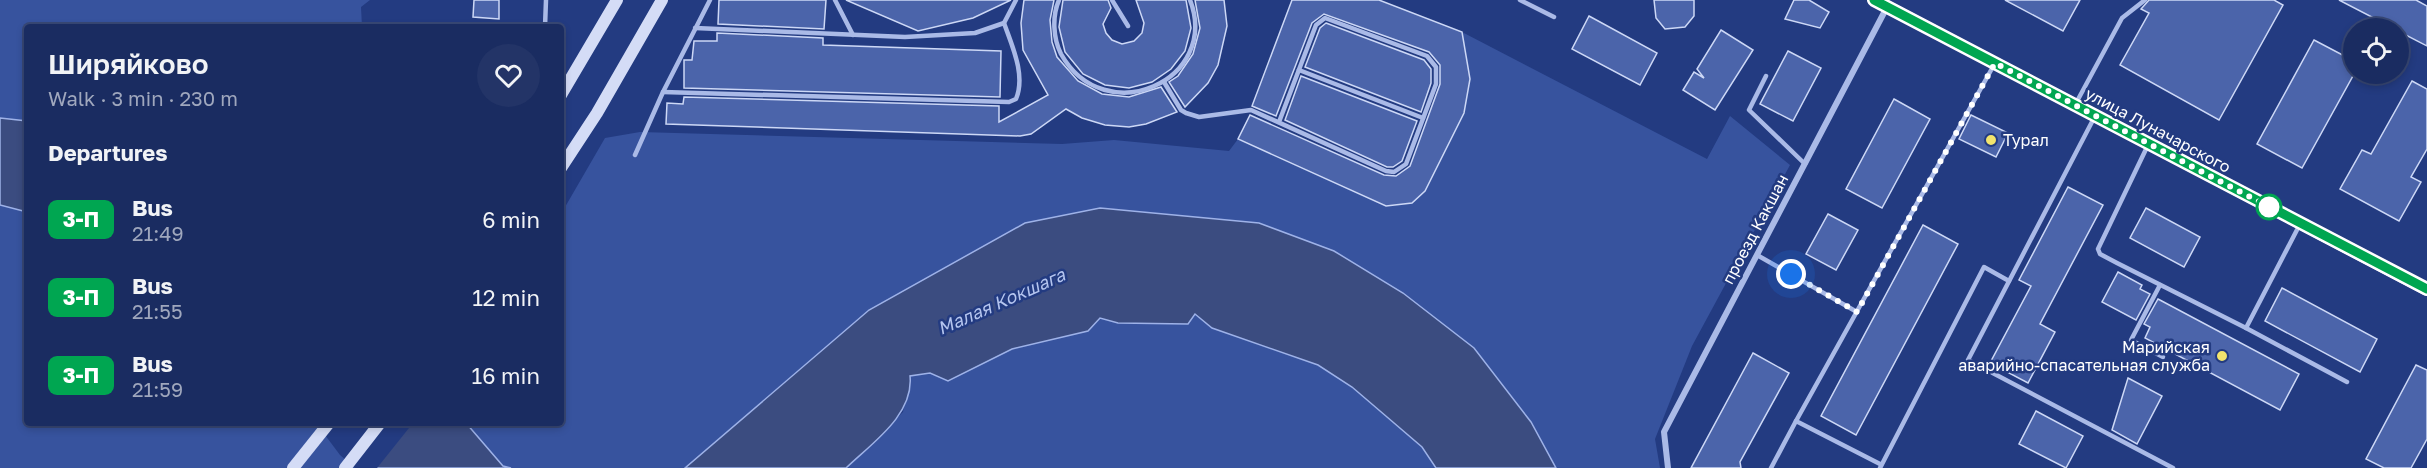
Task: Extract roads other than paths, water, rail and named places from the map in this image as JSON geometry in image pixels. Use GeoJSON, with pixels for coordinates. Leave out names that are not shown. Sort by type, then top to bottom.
{"type":"FeatureCollection","features":[{"type":"Feature","properties":{"kind":"main road"},"geometry":{"type":"LineString","coordinates":[[564,90],[617,0]]}},
{"type":"Feature","properties":{"kind":"main road"},"geometry":{"type":"LineString","coordinates":[[564,163],[597,113],[662,0]]}},
{"type":"Feature","properties":{"kind":"main road","name":"улица Луначарского"},"geometry":{"type":"LineString","coordinates":[[1875,0],[1889,3],[1995,63],[2427,290]]}},
{"type":"Feature","properties":{"kind":"main road"},"geometry":{"type":"LineString","coordinates":[[292,468],[327,426]]}},
{"type":"Feature","properties":{"kind":"main road"},"geometry":{"type":"LineString","coordinates":[[345,468],[378,426]]}},
{"type":"Feature","properties":{"kind":"street","name":"проезд Какшан"},"geometry":{"type":"LineString","coordinates":[[1668,468],[1664,432],[1889,3]]}},
{"type":"Feature","properties":{"kind":"lane"},"geometry":{"type":"LineString","coordinates":[[545,24],[546,0]]}},
{"type":"Feature","properties":{"kind":"lane"},"geometry":{"type":"LineString","coordinates":[[635,154],[663,92],[710,0]]}},
{"type":"Feature","properties":{"kind":"lane"},"geometry":{"type":"LineString","coordinates":[[835,0],[853,35]]}},
{"type":"Feature","properties":{"kind":"lane"},"geometry":{"type":"LineString","coordinates":[[695,28],[853,35],[947,36],[975,33],[1004,23],[1016,0]]}},
{"type":"Feature","properties":{"kind":"lane"},"geometry":{"type":"LineString","coordinates":[[1059,0],[1054,28],[1058,49],[1069,67],[1084,81],[1103,91],[1124,94],[1145,91],[1164,82],[1179,68],[1190,50],[1195,29],[1190,0]]}},
{"type":"Feature","properties":{"kind":"lane"},"geometry":{"type":"LineString","coordinates":[[1112,0],[1128,26]]}},
{"type":"Feature","properties":{"kind":"lane"},"geometry":{"type":"LineString","coordinates":[[1520,0],[1554,17]]}},
{"type":"Feature","properties":{"kind":"lane"},"geometry":{"type":"LineString","coordinates":[[2075,105],[2122,18],[2145,0]]}},
{"type":"Feature","properties":{"kind":"lane"},"geometry":{"type":"LineString","coordinates":[[1164,82],[1181,110],[1186,113],[1199,117],[1251,110],[1386,171],[1394,172],[1406,164],[1438,76],[1432,60],[1330,18],[1319,20],[1279,122]]}},
{"type":"Feature","properties":{"kind":"lane"},"geometry":{"type":"LineString","coordinates":[[663,92],[1009,102],[1017,99],[1020,82],[1018,66],[1004,23]]}},
{"type":"Feature","properties":{"kind":"lane"},"geometry":{"type":"LineString","coordinates":[[1771,468],[1995,63]]}},
{"type":"Feature","properties":{"kind":"lane"},"geometry":{"type":"LineString","coordinates":[[1299,70],[1423,118]]}},
{"type":"Feature","properties":{"kind":"lane"},"geometry":{"type":"LineString","coordinates":[[1766,76],[1749,110],[1805,164]]}},
{"type":"Feature","properties":{"kind":"lane"},"geometry":{"type":"LineString","coordinates":[[2095,115],[1968,360],[2165,467],[2173,468]]}},
{"type":"Feature","properties":{"kind":"lane"},"geometry":{"type":"LineString","coordinates":[[2148,144],[2098,249],[2100,254],[2347,382]]}},
{"type":"Feature","properties":{"kind":"lane"},"geometry":{"type":"LineString","coordinates":[[2246,328],[2300,223]]}},
{"type":"Feature","properties":{"kind":"lane"},"geometry":{"type":"LineString","coordinates":[[1757,255],[1857,312]]}},
{"type":"Feature","properties":{"kind":"lane"},"geometry":{"type":"LineString","coordinates":[[1796,421],[1880,466],[1984,267],[2009,281]]}},
{"type":"Feature","properties":{"kind":"lane"},"geometry":{"type":"LineString","coordinates":[[2160,285],[2131,340],[2163,357]]}},
{"type":"Feature","properties":{"kind":"water"},"geometry":{"type":"Polygon","coordinates":[[[0,118],[24,121],[24,211],[0,205],[0,118]]]}},
{"type":"Feature","properties":{"kind":"water","name":"Малая Кокшага"},"geometry":{"type":"Polygon","coordinates":[[[1100,208],[1259,223],[1334,251],[1403,293],[1474,348],[1531,422],[1556,468],[1436,468],[1422,447],[1352,387],[1318,365],[1212,328],[1195,314],[1188,324],[1118,323],[1100,318],[1088,331],[1012,349],[948,381],[930,373],[910,376],[909,390],[898,416],[879,438],[846,468],[685,468],[869,310],[1025,223],[1100,208]]]}},
{"type":"Feature","properties":{"kind":"water"},"geometry":{"type":"Polygon","coordinates":[[[322,426],[469,426],[503,466],[511,468],[359,468],[322,426]]]}},
{"type":"Feature","properties":{"kind":"place","name":"Турал"},"geometry":{"type":"Point","coordinates":[1991,140]}},
{"type":"Feature","properties":{"kind":"place","name":"Марийская аварийно-спасательная служба"},"geometry":{"type":"Point","coordinates":[2222,356]}}]}
